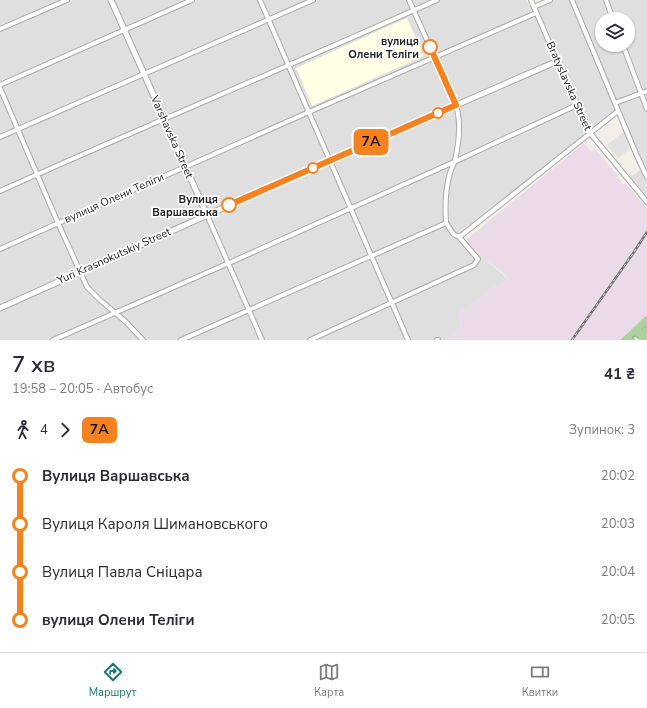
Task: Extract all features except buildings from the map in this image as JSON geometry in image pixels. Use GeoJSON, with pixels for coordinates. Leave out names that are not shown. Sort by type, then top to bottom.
{"type":"FeatureCollection","features":[{"type":"Feature","properties":{"kind":"street"},"geometry":{"type":"LineString","coordinates":[[0,29],[67,0]]}},
{"type":"Feature","properties":{"kind":"street","name":"Varshavska Street"},"geometry":{"type":"LineString","coordinates":[[111,0],[262,340]]}},
{"type":"Feature","properties":{"kind":"street"},"geometry":{"type":"LineString","coordinates":[[143,340],[88,287],[58,222],[0,86],[192,0]]}},
{"type":"Feature","properties":{"kind":"street"},"geometry":{"type":"LineString","coordinates":[[260,0],[352,208],[408,340]]}},
{"type":"Feature","properties":{"kind":"street"},"geometry":{"type":"LineString","coordinates":[[0,137],[313,0]]}},
{"type":"Feature","properties":{"kind":"street"},"geometry":{"type":"LineString","coordinates":[[310,340],[474,265],[478,259],[459,237],[453,233],[446,223],[445,199],[449,176],[456,151],[458,117],[456,105],[409,0]]}},
{"type":"Feature","properties":{"kind":"street"},"geometry":{"type":"LineString","coordinates":[[0,191],[289,66],[437,0]]}},
{"type":"Feature","properties":{"kind":"street","name":"Bratyslavska Street"},"geometry":{"type":"LineString","coordinates":[[531,0],[558,65],[590,133],[647,202]]}},
{"type":"Feature","properties":{"kind":"street"},"geometry":{"type":"LineString","coordinates":[[534,7],[550,0]]}},
{"type":"Feature","properties":{"kind":"street"},"geometry":{"type":"LineString","coordinates":[[572,0],[647,178]]}},
{"type":"Feature","properties":{"kind":"street"},"geometry":{"type":"LineString","coordinates":[[606,0],[610,12]]}},
{"type":"Feature","properties":{"kind":"street","name":"вулиця Олени Теліги"},"geometry":{"type":"LineString","coordinates":[[0,249],[58,222],[536,13]]}},
{"type":"Feature","properties":{"kind":"street"},"geometry":{"type":"LineString","coordinates":[[625,52],[647,109]]}},
{"type":"Feature","properties":{"kind":"street","name":"Yuri Krasnokutskiy Street"},"geometry":{"type":"LineString","coordinates":[[0,308],[456,105],[553,63],[558,65]]}},
{"type":"Feature","properties":{"kind":"street"},"geometry":{"type":"LineString","coordinates":[[615,103],[647,91]]}},
{"type":"Feature","properties":{"kind":"street"},"geometry":{"type":"LineString","coordinates":[[53,340],[352,208],[577,105]]}},
{"type":"Feature","properties":{"kind":"street"},"geometry":{"type":"LineString","coordinates":[[459,237],[618,110]]}},
{"type":"Feature","properties":{"kind":"street"},"geometry":{"type":"LineString","coordinates":[[181,340],[446,223]]}},
{"type":"Feature","properties":{"kind":"shaded area"},"geometry":{"type":"Polygon","coordinates":[[[0,0],[526,0],[529,6],[544,0],[647,0],[647,194],[645,195],[630,178],[644,166],[619,107],[460,234],[476,252],[508,279],[507,281],[484,292],[486,295],[459,312],[461,328],[446,340],[0,340],[0,0]]]}},
{"type":"Feature","properties":{"kind":"shaded area"},"geometry":{"type":"Polygon","coordinates":[[[407,18],[424,56],[312,106],[296,68],[407,18]]]}},
{"type":"Feature","properties":{"kind":"shaded area"},"geometry":{"type":"Polygon","coordinates":[[[624,131],[631,148],[618,158],[607,145],[624,131]]]}},
{"type":"Feature","properties":{"kind":"shaded area"},"geometry":{"type":"Polygon","coordinates":[[[584,143],[591,152],[595,149],[623,184],[626,184],[647,209],[647,315],[620,340],[446,340],[461,327],[459,312],[486,295],[484,292],[507,281],[508,279],[502,272],[476,252],[466,240],[584,143]]]}},
{"type":"Feature","properties":{"kind":"green space"},"geometry":{"type":"Polygon","coordinates":[[[647,315],[647,340],[639,340],[636,337],[634,340],[620,340],[647,315]]]}},
{"type":"Feature","properties":{"kind":"railway"},"geometry":{"type":"LineString","coordinates":[[572,340],[647,232]]}},
{"type":"Feature","properties":{"kind":"bus line","name":"7А"},"geometry":{"type":"LineString","coordinates":[[229,205],[456,105],[430,47]]}},
{"type":"Feature","properties":{"kind":"place","name":"вулиця Олени Теліги"},"geometry":{"type":"Point","coordinates":[430,47]}},
{"type":"Feature","properties":{"kind":"place","name":"Вулиця Варшавська"},"geometry":{"type":"Point","coordinates":[229,205]}}]}
